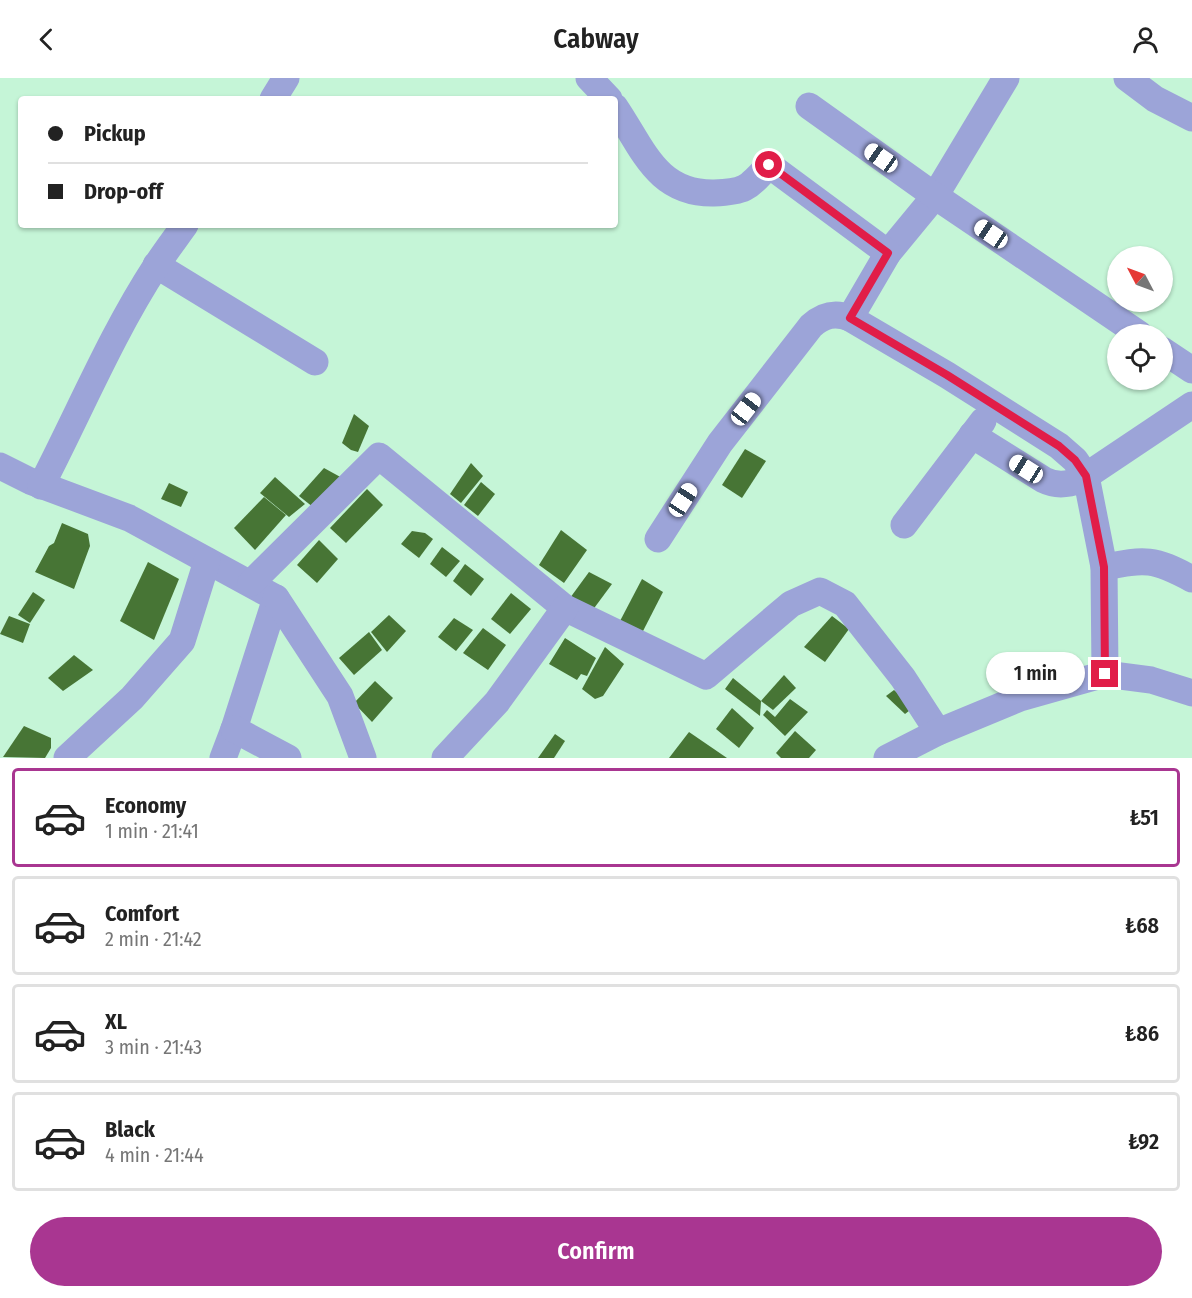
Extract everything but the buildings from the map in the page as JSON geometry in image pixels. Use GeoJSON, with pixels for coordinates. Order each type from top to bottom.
{"type":"FeatureCollection","features":[{"type":"Feature","properties":{"kind":"street"},"geometry":{"type":"LineString","coordinates":[[275,96],[286,78]]}},
{"type":"Feature","properties":{"kind":"street"},"geometry":{"type":"LineString","coordinates":[[589,78],[606,96]]}},
{"type":"Feature","properties":{"kind":"street"},"geometry":{"type":"LineString","coordinates":[[850,318],[888,253],[935,196],[1006,78]]}},
{"type":"Feature","properties":{"kind":"street"},"geometry":{"type":"LineString","coordinates":[[1127,78],[1172,109],[1192,118]]}},
{"type":"Feature","properties":{"kind":"street"},"geometry":{"type":"LineString","coordinates":[[809,106],[935,196],[1124,324]]}},
{"type":"Feature","properties":{"kind":"street"},"geometry":{"type":"LineString","coordinates":[[618,112],[651,165],[673,184],[692,192],[735,192],[752,184],[769,165],[888,253]]}},
{"type":"Feature","properties":{"kind":"street"},"geometry":{"type":"LineString","coordinates":[[41,486],[101,366],[156,265],[183,228]]}},
{"type":"Feature","properties":{"kind":"street"},"geometry":{"type":"LineString","coordinates":[[156,265],[315,362]]}},
{"type":"Feature","properties":{"kind":"street"},"geometry":{"type":"LineString","coordinates":[[658,539],[720,443],[811,326],[823,317],[844,316],[947,375],[1059,446],[1075,460],[1086,476],[1104,567],[1105,674]]}},
{"type":"Feature","properties":{"kind":"street"},"geometry":{"type":"LineString","coordinates":[[1173,357],[1192,370]]}},
{"type":"Feature","properties":{"kind":"street"},"geometry":{"type":"LineString","coordinates":[[904,525],[994,405]]}},
{"type":"Feature","properties":{"kind":"street"},"geometry":{"type":"LineString","coordinates":[[972,435],[1050,483],[1072,483],[1192,405]]}},
{"type":"Feature","properties":{"kind":"street"},"geometry":{"type":"LineString","coordinates":[[251,583],[379,456],[565,609],[706,676],[790,604],[820,591],[845,604],[903,678],[938,732]]}},
{"type":"Feature","properties":{"kind":"street"},"geometry":{"type":"LineString","coordinates":[[0,466],[41,486],[129,518],[276,598],[340,696],[363,758]]}},
{"type":"Feature","properties":{"kind":"street"},"geometry":{"type":"LineString","coordinates":[[1104,567],[1138,560],[1147,561],[1166,566],[1192,579]]}},
{"type":"Feature","properties":{"kind":"street"},"geometry":{"type":"LineString","coordinates":[[67,758],[132,698],[182,641],[207,561]]}},
{"type":"Feature","properties":{"kind":"street"},"geometry":{"type":"LineString","coordinates":[[223,758],[276,598]]}},
{"type":"Feature","properties":{"kind":"street"},"geometry":{"type":"LineString","coordinates":[[445,758],[497,702],[565,609]]}},
{"type":"Feature","properties":{"kind":"street"},"geometry":{"type":"LineString","coordinates":[[887,758],[938,732],[1020,698],[1105,674],[1151,680],[1192,693]]}},
{"type":"Feature","properties":{"kind":"street"},"geometry":{"type":"LineString","coordinates":[[234,729],[288,758]]}},
{"type":"Feature","properties":{"kind":"route"},"geometry":{"type":"LineString","coordinates":[[769,165],[888,253],[850,318],[947,375],[1059,446],[1075,460],[1086,476],[1104,567],[1105,674]]}}]}
